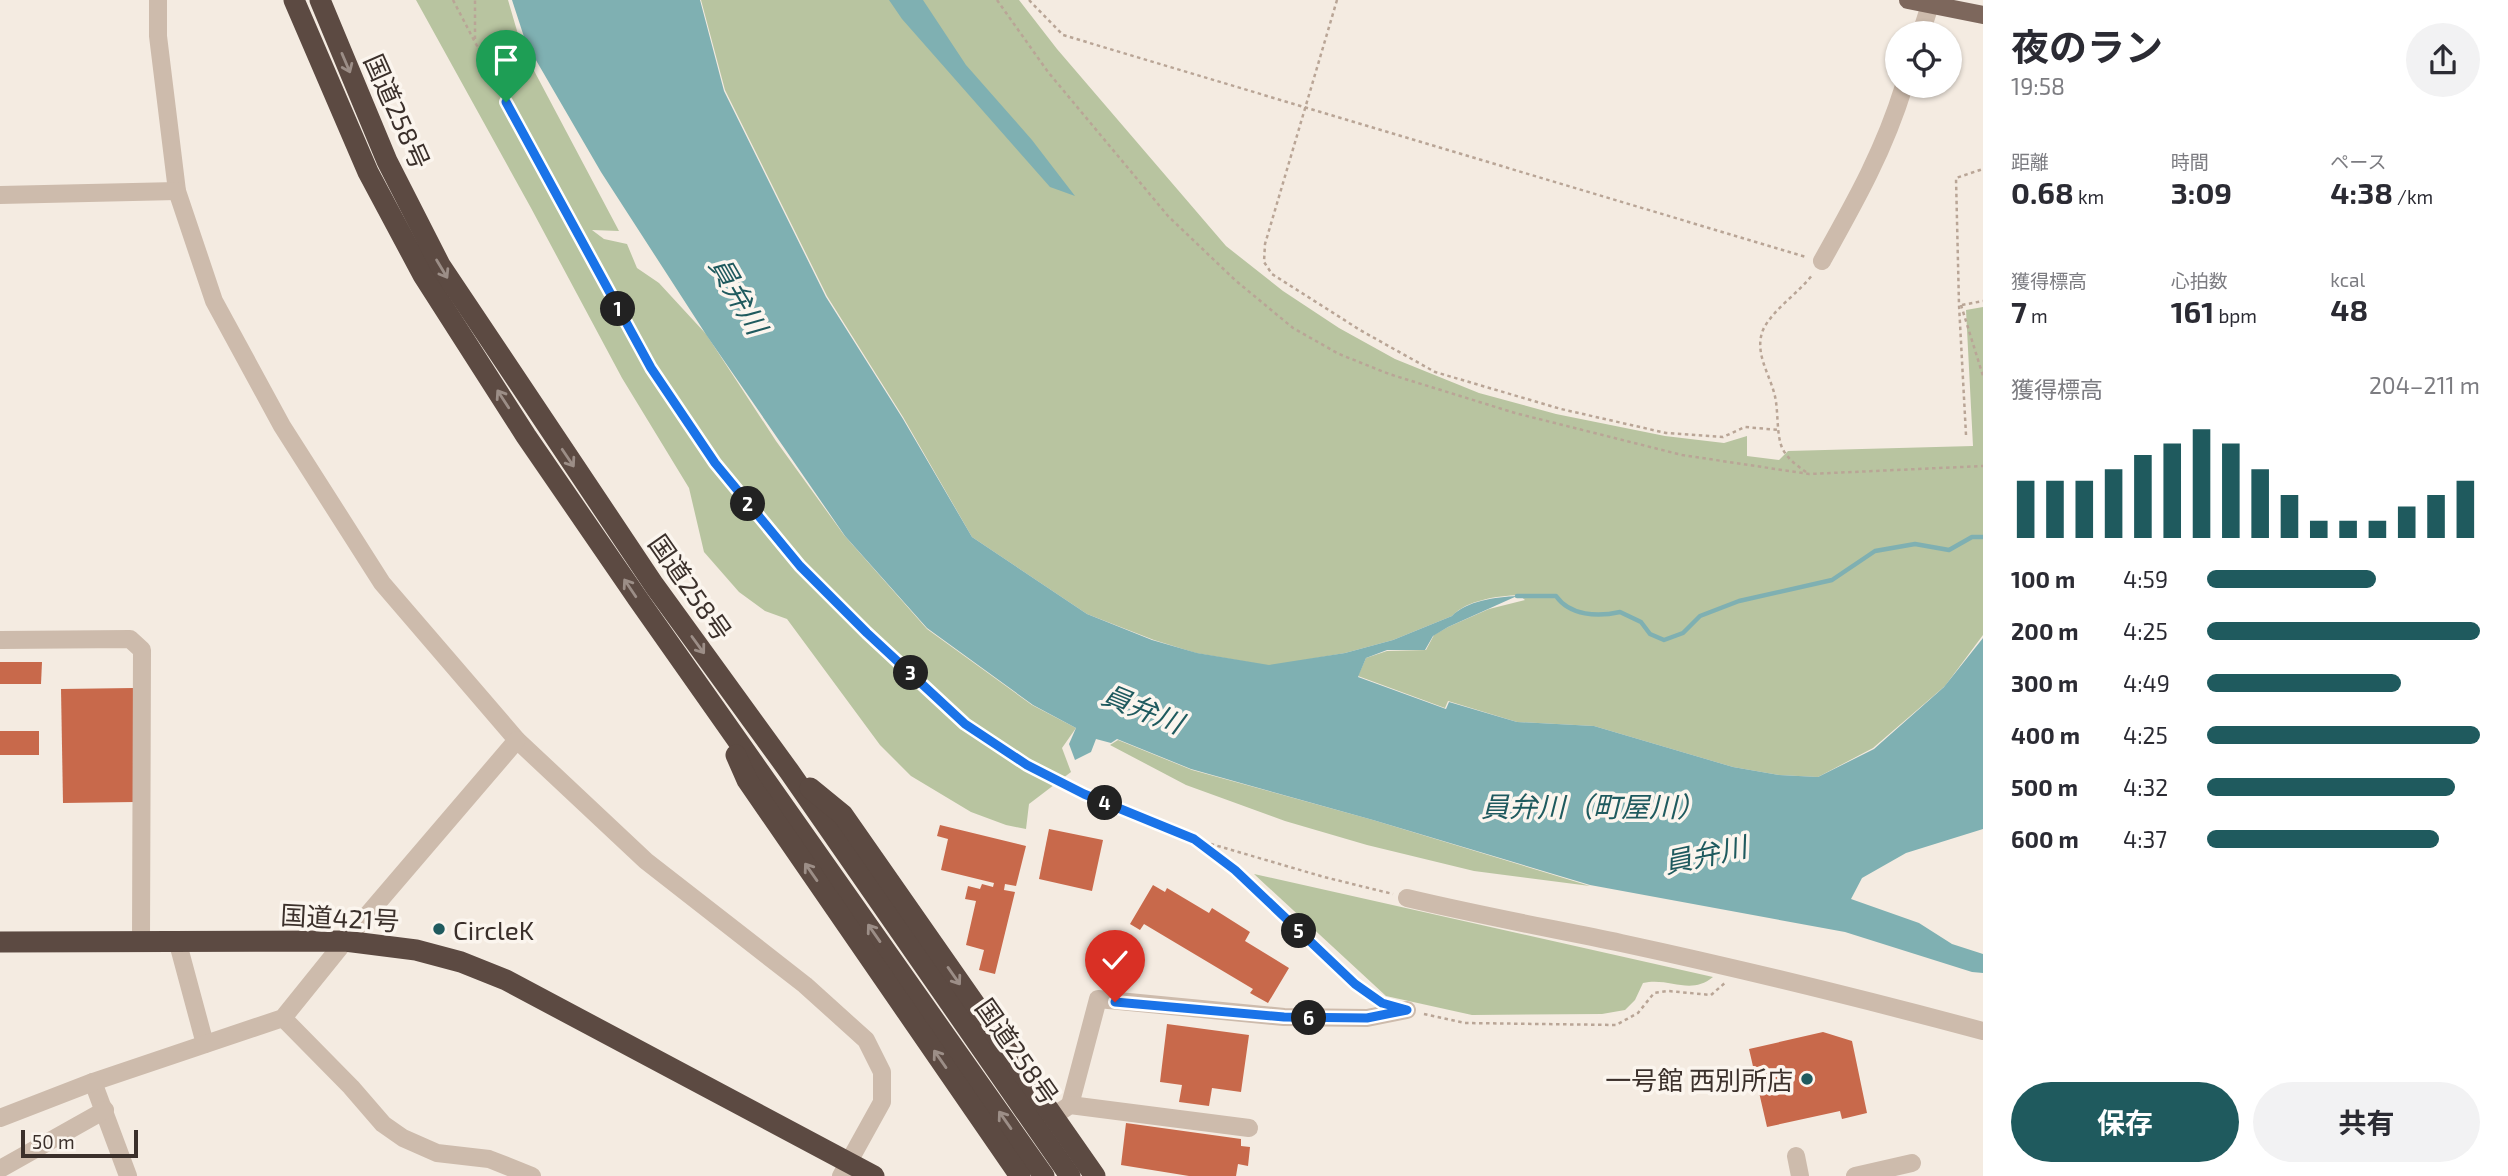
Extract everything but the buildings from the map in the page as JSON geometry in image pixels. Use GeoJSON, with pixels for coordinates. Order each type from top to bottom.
{"type":"FeatureCollection","features":[{"type":"Feature","properties":{"kind":"highway","name":"国道258号"},"geometry":{"type":"LineString","coordinates":[[293,0],[368,172],[423,275],[534,447],[1044,1176]]}},
{"type":"Feature","properties":{"kind":"highway","name":"国道258号"},"geometry":{"type":"LineString","coordinates":[[320,0],[387,161],[440,265],[654,585],[789,771],[1070,1176]]}},
{"type":"Feature","properties":{"kind":"highway"},"geometry":{"type":"LineString","coordinates":[[714,707],[747,780],[1020,1176]]}},
{"type":"Feature","properties":{"kind":"highway"},"geometry":{"type":"LineString","coordinates":[[789,771],[843,816],[1095,1176]]}},
{"type":"Feature","properties":{"kind":"highway","name":"国道421号"},"geometry":{"type":"LineString","coordinates":[[0,942],[345,941],[416,950],[461,962],[506,980],[844,1169],[874,1176]]}},
{"type":"Feature","properties":{"kind":"main road"},"geometry":{"type":"LineString","coordinates":[[1908,0],[1983,15]]}},
{"type":"Feature","properties":{"kind":"street"},"geometry":{"type":"LineString","coordinates":[[158,0],[159,36],[177,191],[214,301],[282,426],[382,583],[517,740],[646,861],[806,985],[866,1040],[882,1072],[882,1102],[844,1169]]}},
{"type":"Feature","properties":{"kind":"street"},"geometry":{"type":"LineString","coordinates":[[1925,21],[1930,5]]}},
{"type":"Feature","properties":{"kind":"street"},"geometry":{"type":"LineString","coordinates":[[1822,261],[1867,180],[1890,130],[1900,98]]}},
{"type":"Feature","properties":{"kind":"street"},"geometry":{"type":"LineString","coordinates":[[0,195],[177,191]]}},
{"type":"Feature","properties":{"kind":"street"},"geometry":{"type":"LineString","coordinates":[[0,640],[130,639],[142,650],[141,941]]}},
{"type":"Feature","properties":{"kind":"street"},"geometry":{"type":"LineString","coordinates":[[0,1118],[93,1082],[283,1018],[345,941],[517,740]]}},
{"type":"Feature","properties":{"kind":"street"},"geometry":{"type":"LineString","coordinates":[[1407,898],[1486,917],[1620,943],[1886,1005],[1983,1031]]}},
{"type":"Feature","properties":{"kind":"street"},"geometry":{"type":"LineString","coordinates":[[177,940],[205,1044]]}},
{"type":"Feature","properties":{"kind":"street"},"geometry":{"type":"LineString","coordinates":[[1070,1105],[1098,999],[1284,1017],[1367,1018],[1407,1010]]}},
{"type":"Feature","properties":{"kind":"street"},"geometry":{"type":"LineString","coordinates":[[283,1018],[351,1087],[383,1124],[403,1138],[437,1153],[489,1159],[532,1176]]}},
{"type":"Feature","properties":{"kind":"street"},"geometry":{"type":"LineString","coordinates":[[93,1082],[128,1176]]}},
{"type":"Feature","properties":{"kind":"street"},"geometry":{"type":"LineString","coordinates":[[1052,1117],[1070,1105],[1249,1128]]}},
{"type":"Feature","properties":{"kind":"street"},"geometry":{"type":"LineString","coordinates":[[0,1169],[104,1110]]}},
{"type":"Feature","properties":{"kind":"street"},"geometry":{"type":"LineString","coordinates":[[1796,1156],[1800,1176]]}},
{"type":"Feature","properties":{"kind":"street"},"geometry":{"type":"LineString","coordinates":[[1855,1176],[1912,1163]]}},
{"type":"Feature","properties":{"kind":"path"},"geometry":{"type":"LineString","coordinates":[[453,0],[543,173],[651,368],[715,463],[800,566],[867,633],[965,724],[1027,765],[1084,794],[1194,839],[1407,898]]}},
{"type":"Feature","properties":{"kind":"path"},"geometry":{"type":"LineString","coordinates":[[475,0],[475,43]]}},
{"type":"Feature","properties":{"kind":"path"},"geometry":{"type":"LineString","coordinates":[[997,0],[1048,72],[1168,216],[1235,280],[1293,327],[1339,354],[1388,374],[1515,413],[1682,455],[1809,474],[1983,466]]}},
{"type":"Feature","properties":{"kind":"path"},"geometry":{"type":"LineString","coordinates":[[1029,0],[1063,35],[1822,261],[1803,288],[1776,313],[1763,330],[1760,354],[1776,399],[1781,444],[1786,455],[1809,474]]}},
{"type":"Feature","properties":{"kind":"path"},"geometry":{"type":"LineString","coordinates":[[1337,0],[1265,244],[1264,262],[1272,274],[1360,330],[1435,372],[1561,409],[1666,433],[1723,437],[1745,427],[1779,430]]}},
{"type":"Feature","properties":{"kind":"path"},"geometry":{"type":"LineString","coordinates":[[1966,435],[1956,178],[1983,169]]}},
{"type":"Feature","properties":{"kind":"path"},"geometry":{"type":"LineString","coordinates":[[1960,305],[1983,301]]}},
{"type":"Feature","properties":{"kind":"path"},"geometry":{"type":"LineString","coordinates":[[1960,305],[1983,376]]}},
{"type":"Feature","properties":{"kind":"path"},"geometry":{"type":"LineString","coordinates":[[1194,839],[1235,870],[1355,984],[1382,1003],[1407,1010],[1465,1023],[1616,1025],[1638,1013],[1654,993],[1668,990],[1711,995],[1725,984],[1731,969]]}},
{"type":"Feature","properties":{"kind":"green space"},"geometry":{"type":"Polygon","coordinates":[[[416,0],[508,0],[522,48],[619,231],[592,230],[604,239],[627,244],[637,268],[659,283],[706,334],[776,441],[844,535],[927,629],[1032,705],[1076,728],[1062,748],[1071,772],[1029,804],[1026,829],[971,812],[911,776],[880,745],[787,619],[765,611],[739,592],[704,552],[689,488],[622,378],[416,0]]]}},
{"type":"Feature","properties":{"kind":"green space"},"geometry":{"type":"Polygon","coordinates":[[[701,0],[1019,0],[1057,49],[1226,246],[1283,291],[1339,328],[1395,359],[1479,393],[1556,414],[1665,436],[1724,443],[1747,436],[1747,456],[1779,460],[1788,451],[1973,446],[1966,310],[1983,307],[1983,635],[1945,686],[1873,748],[1818,777],[1779,775],[1733,767],[1594,726],[1517,722],[1448,701],[1445,708],[1358,676],[1366,658],[1387,651],[1426,650],[1434,635],[1489,609],[1525,600],[1519,595],[1474,603],[1452,616],[1393,640],[1345,653],[1270,666],[1196,653],[1087,614],[972,537],[903,417],[827,296],[725,90],[701,0]]]}},
{"type":"Feature","properties":{"kind":"green space"},"geometry":{"type":"Polygon","coordinates":[[[1118,740],[1192,770],[1373,820],[1590,886],[1474,871],[1367,845],[1285,821],[1186,785],[1110,745],[1118,740]]]}},
{"type":"Feature","properties":{"kind":"green space"},"geometry":{"type":"Polygon","coordinates":[[[1254,874],[1713,977],[1688,986],[1662,982],[1643,983],[1635,1000],[1625,1010],[1602,1014],[1472,1015],[1386,996],[1254,874]]]}},
{"type":"Feature","properties":{"kind":"water"},"geometry":{"type":"Polygon","coordinates":[[[512,0],[700,0],[724,91],[826,297],[903,419],[972,537],[1087,614],[1152,640],[1197,653],[1269,665],[1345,653],[1393,640],[1452,616],[1473,603],[1517,596],[1448,627],[1433,636],[1425,650],[1387,650],[1366,658],[1358,677],[1446,709],[1449,702],[1517,722],[1594,726],[1733,767],[1779,775],[1818,777],[1874,749],[1944,687],[1983,638],[1983,829],[1906,853],[1862,878],[1851,899],[1919,923],[1952,944],[1983,954],[1983,973],[1972,972],[1845,932],[1590,885],[1191,769],[1117,739],[1111,743],[1096,739],[1091,752],[1075,760],[1069,744],[1076,728],[1033,705],[927,628],[845,536],[707,336],[601,172],[526,43],[512,0]]]}},
{"type":"Feature","properties":{"kind":"water"},"geometry":{"type":"Polygon","coordinates":[[[889,0],[923,0],[966,65],[1032,140],[1075,196],[1050,187],[902,19],[889,0]]]}},
{"type":"Feature","properties":{"kind":"waterway"},"geometry":{"type":"LineString","coordinates":[[1517,596],[1556,596],[1569,608],[1585,613],[1620,612],[1641,622],[1650,634],[1664,640],[1683,633],[1700,616],[1739,601],[1832,580],[1875,551],[1915,544],[1949,550],[1972,537],[1983,537]]}},
{"type":"Feature","properties":{"kind":"place","name":"CircleK"},"geometry":{"type":"Point","coordinates":[439,929]}},
{"type":"Feature","properties":{"kind":"place","name":"一号館 西別所店"},"geometry":{"type":"Point","coordinates":[1807,1079]}},
{"type":"Feature","properties":{"kind":"route"},"geometry":{"type":"LineString","coordinates":[[506,102],[651,368],[715,463],[800,566],[965,724],[1027,765],[1084,794],[1194,839],[1235,870],[1355,984],[1382,1003],[1407,1010],[1367,1018],[1284,1017],[1115,1002]]}},
{"type":"Feature","properties":{"kind":"water label","name":"員弁川"},"geometry":{"type":"Point","coordinates":[739,295]}},
{"type":"Feature","properties":{"kind":"water label","name":"員弁川"},"geometry":{"type":"Point","coordinates":[1143,708]}},
{"type":"Feature","properties":{"kind":"water label","name":"員弁川（町屋川）"},"geometry":{"type":"Point","coordinates":[1593,806]}},
{"type":"Feature","properties":{"kind":"water label","name":"員弁川"},"geometry":{"type":"Point","coordinates":[1705,854]}}]}
